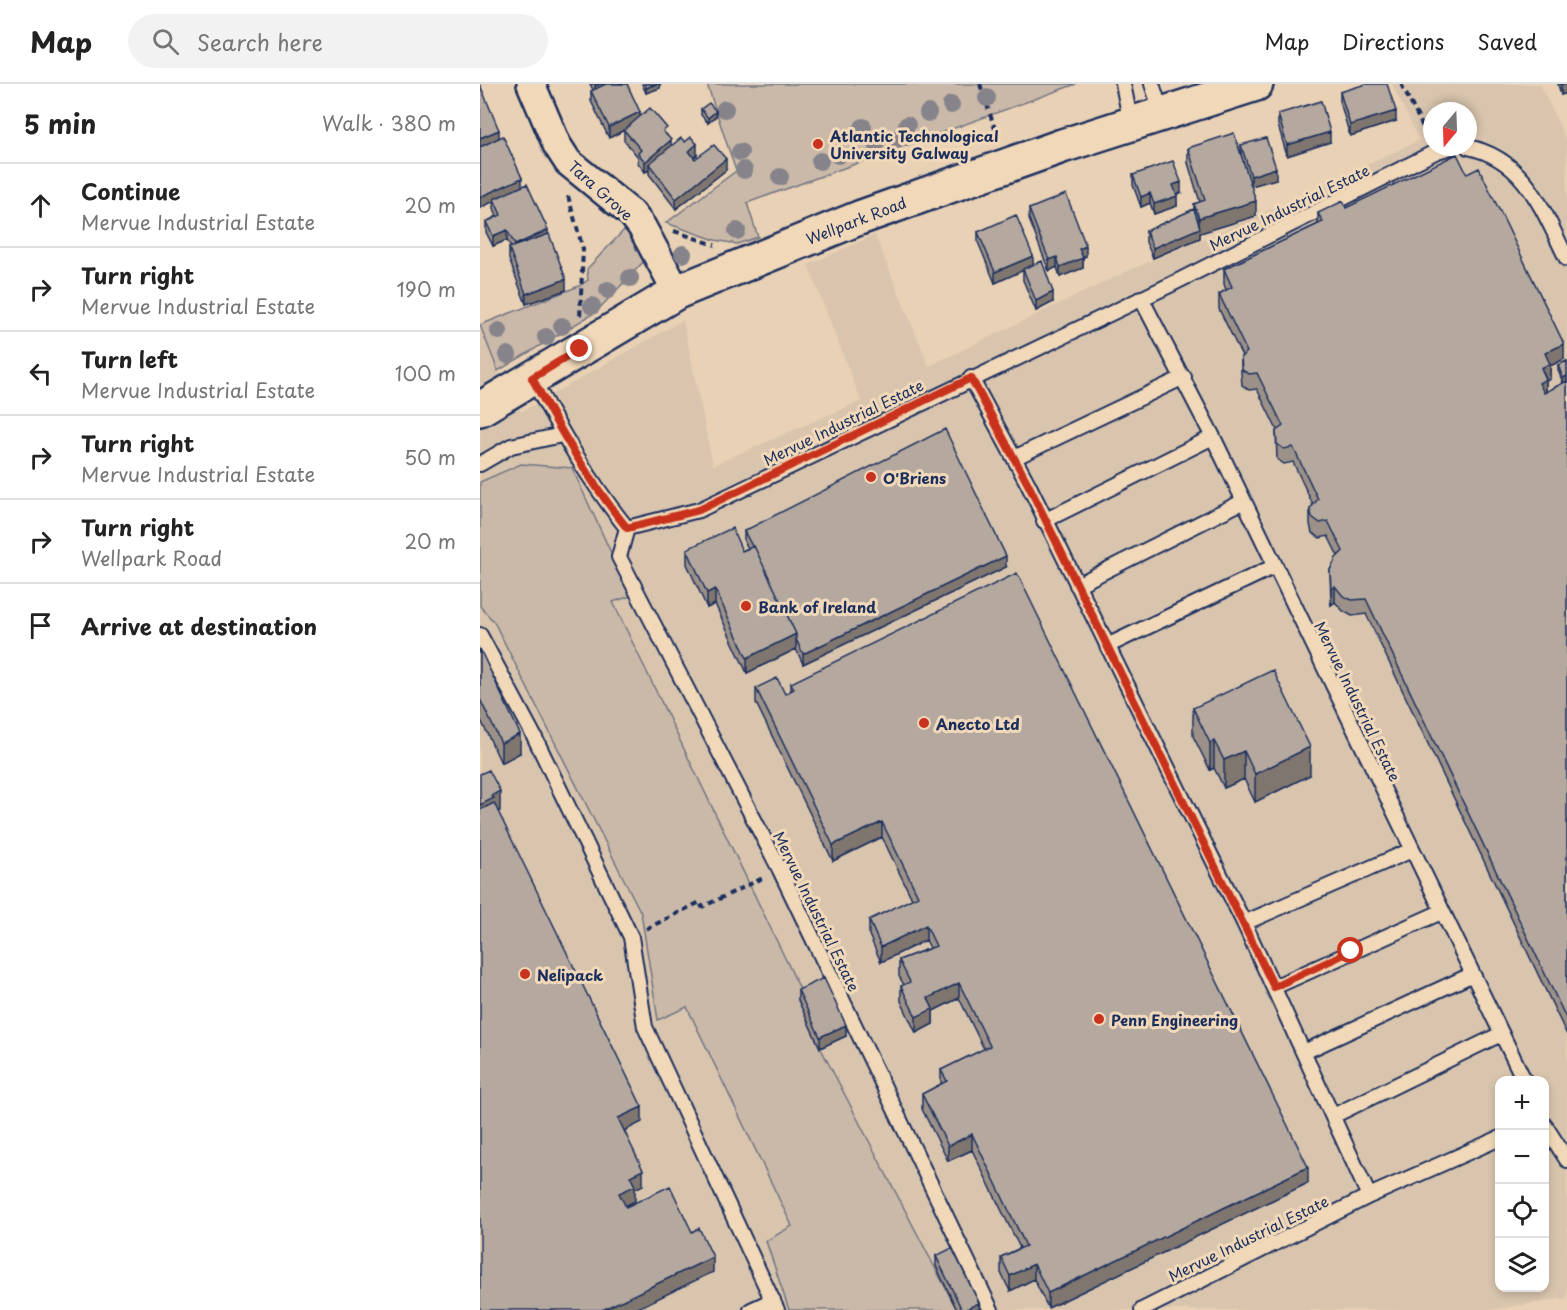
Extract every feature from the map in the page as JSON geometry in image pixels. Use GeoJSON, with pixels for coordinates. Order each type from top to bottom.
{"type":"FeatureCollection","features":[{"type":"Feature","properties":{"kind":"main road","name":"Wellpark Road"},"geometry":{"type":"LineString","coordinates":[[480,409],[677,292],[859,218],[1148,107],[1256,84]]}},
{"type":"Feature","properties":{"kind":"street","name":"Tara Grove"},"geometry":{"type":"LineString","coordinates":[[531,84],[557,145],[568,162],[642,227],[677,292]]}},
{"type":"Feature","properties":{"kind":"lane"},"geometry":{"type":"LineString","coordinates":[[1123,84],[1148,107]]}},
{"type":"Feature","properties":{"kind":"lane"},"geometry":{"type":"LineString","coordinates":[[1477,149],[1488,151],[1506,161],[1520,177],[1532,192],[1567,259]]}},
{"type":"Feature","properties":{"kind":"lane","name":"Mervue Industrial Estate"},"geometry":{"type":"LineString","coordinates":[[991,1310],[780,870],[619,557],[627,528],[699,510],[1141,298],[1427,156]]}},
{"type":"Feature","properties":{"kind":"lane","name":"Mervue Industrial Estate"},"geometry":{"type":"LineString","coordinates":[[1141,298],[1184,377],[1522,1076]]}},
{"type":"Feature","properties":{"kind":"lane"},"geometry":{"type":"LineString","coordinates":[[1014,458],[1184,377]]}},
{"type":"Feature","properties":{"kind":"lane"},"geometry":{"type":"LineString","coordinates":[[532,378],[562,435],[602,497],[627,528]]}},
{"type":"Feature","properties":{"kind":"lane"},"geometry":{"type":"LineString","coordinates":[[971,378],[1014,458],[1244,923],[1369,1196]]}},
{"type":"Feature","properties":{"kind":"lane"},"geometry":{"type":"LineString","coordinates":[[480,464],[511,446],[562,435]]}},
{"type":"Feature","properties":{"kind":"lane"},"geometry":{"type":"LineString","coordinates":[[1044,521],[1213,437]]}},
{"type":"Feature","properties":{"kind":"lane"},"geometry":{"type":"LineString","coordinates":[[1077,585],[1244,501]]}},
{"type":"Feature","properties":{"kind":"lane"},"geometry":{"type":"LineString","coordinates":[[1107,646],[1275,566]]}},
{"type":"Feature","properties":{"kind":"lane"},"geometry":{"type":"LineString","coordinates":[[480,635],[534,736],[631,937],[645,1027],[775,1305],[751,1310]]}},
{"type":"Feature","properties":{"kind":"lane"},"geometry":{"type":"LineString","coordinates":[[1244,923],[1412,850]]}},
{"type":"Feature","properties":{"kind":"lane"},"geometry":{"type":"LineString","coordinates":[[1274,987],[1441,912]]}},
{"type":"Feature","properties":{"kind":"lane"},"geometry":{"type":"LineString","coordinates":[[1304,1052],[1472,975]]}},
{"type":"Feature","properties":{"kind":"lane"},"geometry":{"type":"LineString","coordinates":[[1334,1116],[1501,1034]]}},
{"type":"Feature","properties":{"kind":"lane"},"geometry":{"type":"LineString","coordinates":[[1549,1130],[1567,1160]]}},
{"type":"Feature","properties":{"kind":"lane","name":"Mervue Industrial Estate"},"geometry":{"type":"LineString","coordinates":[[1142,1310],[1369,1196],[1495,1140]]}},
{"type":"Feature","properties":{"kind":"path"},"geometry":{"type":"LineString","coordinates":[[980,84],[995,129]]}},
{"type":"Feature","properties":{"kind":"path"},"geometry":{"type":"LineString","coordinates":[[1401,84],[1423,130]]}},
{"type":"Feature","properties":{"kind":"path"},"geometry":{"type":"LineString","coordinates":[[566,192],[583,249],[580,349]]}},
{"type":"Feature","properties":{"kind":"path"},"geometry":{"type":"LineString","coordinates":[[633,217],[717,246]]}},
{"type":"Feature","properties":{"kind":"path"},"geometry":{"type":"LineString","coordinates":[[631,937],[700,902],[702,907],[780,870]]}},
{"type":"Feature","properties":{"kind":"shaded area","name":"Atlantic Technological University Galway"},"geometry":{"type":"Polygon","coordinates":[[[707,84],[1076,84],[747,203],[758,237],[737,244],[715,240],[666,223],[736,171],[707,84]]]}},
{"type":"Feature","properties":{"kind":"shaded area"},"geometry":{"type":"Polygon","coordinates":[[[1392,84],[1540,84],[1567,138],[1567,1298],[1490,1310],[480,1310],[480,326],[498,371],[521,412],[683,320],[713,465],[861,401],[808,265],[875,235],[929,366],[1132,269],[1292,201],[1419,140],[1392,84]]]}},
{"type":"Feature","properties":{"kind":"shaded area"},"geometry":{"type":"Polygon","coordinates":[[[627,227],[644,261],[596,312],[498,371],[480,325],[579,286],[588,280],[587,269],[627,227]]]}},
{"type":"Feature","properties":{"kind":"shaded area"},"geometry":{"type":"Polygon","coordinates":[[[521,464],[572,468],[631,596],[613,602],[800,989],[798,1000],[820,1047],[957,1310],[789,1310],[766,1241],[792,1226],[687,1007],[658,1020],[641,913],[494,622],[480,606],[480,482],[521,464]]]}},
{"type":"Feature","properties":{"kind":"building"},"geometry":{"type":"Polygon","coordinates":[[[606,84],[627,84],[640,112],[609,127],[591,91],[606,84]]]}},
{"type":"Feature","properties":{"kind":"building"},"geometry":{"type":"Polygon","coordinates":[[[1366,84],[1387,84],[1396,111],[1350,125],[1340,92],[1366,84]]]}},
{"type":"Feature","properties":{"kind":"building"},"geometry":{"type":"Polygon","coordinates":[[[480,85],[499,130],[480,138],[480,85]]]}},
{"type":"Feature","properties":{"kind":"building"},"geometry":{"type":"Polygon","coordinates":[[[1321,101],[1330,132],[1287,145],[1278,114],[1321,101]]]}},
{"type":"Feature","properties":{"kind":"building"},"geometry":{"type":"Polygon","coordinates":[[[709,103],[716,111],[708,118],[701,109],[709,103]]]}},
{"type":"Feature","properties":{"kind":"building"},"geometry":{"type":"Polygon","coordinates":[[[650,108],[667,128],[663,131],[671,140],[645,162],[638,153],[641,150],[624,130],[650,108]]]}},
{"type":"Feature","properties":{"kind":"building"},"geometry":{"type":"Polygon","coordinates":[[[1234,133],[1256,201],[1199,218],[1194,204],[1205,200],[1188,148],[1234,133]]]}},
{"type":"Feature","properties":{"kind":"building"},"geometry":{"type":"Polygon","coordinates":[[[503,136],[522,178],[480,197],[480,147],[503,136]]]}},
{"type":"Feature","properties":{"kind":"building"},"geometry":{"type":"Polygon","coordinates":[[[691,137],[697,144],[689,151],[695,159],[714,145],[726,159],[676,199],[649,164],[681,138],[685,142],[691,137]]]}},
{"type":"Feature","properties":{"kind":"building"},"geometry":{"type":"Polygon","coordinates":[[[1266,138],[1276,168],[1251,176],[1241,145],[1266,138]]]}},
{"type":"Feature","properties":{"kind":"building"},"geometry":{"type":"Polygon","coordinates":[[[1453,156],[1458,156],[1467,174],[1479,168],[1564,344],[1545,353],[1550,364],[1541,368],[1546,379],[1539,383],[1544,393],[1567,381],[1567,1020],[1366,599],[1352,600],[1343,596],[1335,586],[1331,589],[1330,570],[1336,558],[1343,551],[1328,521],[1320,523],[1312,517],[1310,509],[1318,499],[1293,447],[1284,449],[1277,444],[1276,431],[1283,426],[1257,373],[1249,374],[1242,370],[1241,357],[1247,352],[1219,294],[1232,287],[1224,269],[1323,222],[1318,213],[1343,201],[1346,208],[1453,156]]]}},
{"type":"Feature","properties":{"kind":"building"},"geometry":{"type":"Polygon","coordinates":[[[1173,161],[1181,182],[1173,185],[1177,196],[1154,204],[1150,193],[1141,197],[1133,175],[1173,161]]]}},
{"type":"Feature","properties":{"kind":"building"},"geometry":{"type":"Polygon","coordinates":[[[527,184],[548,230],[515,245],[507,230],[493,236],[486,222],[501,215],[494,199],[527,184]]]}},
{"type":"Feature","properties":{"kind":"building"},"geometry":{"type":"Polygon","coordinates":[[[1066,194],[1086,246],[1079,249],[1083,258],[1060,267],[1057,257],[1049,260],[1029,209],[1066,194]]]}},
{"type":"Feature","properties":{"kind":"building"},"geometry":{"type":"Polygon","coordinates":[[[1194,209],[1200,228],[1153,248],[1146,231],[1194,209]]]}},
{"type":"Feature","properties":{"kind":"building"},"geometry":{"type":"Polygon","coordinates":[[[1016,215],[1033,256],[995,272],[978,232],[1016,215]]]}},
{"type":"Feature","properties":{"kind":"building"},"geometry":{"type":"Polygon","coordinates":[[[549,234],[566,279],[526,294],[509,248],[549,234]]]}},
{"type":"Feature","properties":{"kind":"building"},"geometry":{"type":"Polygon","coordinates":[[[1042,261],[1053,292],[1036,301],[1023,269],[1042,261]]]}},
{"type":"Feature","properties":{"kind":"building"},"geometry":{"type":"Polygon","coordinates":[[[1567,361],[1567,376],[1563,378],[1558,365],[1567,361]]]}},
{"type":"Feature","properties":{"kind":"building"},"geometry":{"type":"Polygon","coordinates":[[[945,429],[1006,556],[803,654],[796,634],[754,546],[744,531],[945,429]]]}},
{"type":"Feature","properties":{"kind":"building","name":"Bank of Ireland"},"geometry":{"type":"Polygon","coordinates":[[[732,528],[742,551],[754,546],[796,634],[747,658],[715,589],[707,593],[687,549],[732,528]]]}},
{"type":"Feature","properties":{"kind":"building","name":"Penn Engineering"},"geometry":{"type":"Polygon","coordinates":[[[1017,573],[1308,1167],[1048,1293],[1034,1264],[1010,1276],[1001,1257],[1026,1246],[972,1134],[948,1146],[922,1094],[947,1081],[941,1070],[990,1046],[959,983],[928,998],[933,1009],[916,1017],[901,986],[910,982],[899,960],[936,946],[926,925],[881,947],[869,920],[918,896],[882,822],[833,845],[756,688],[777,678],[785,694],[794,689],[791,683],[1017,573]]]}},
{"type":"Feature","properties":{"kind":"building"},"geometry":{"type":"Polygon","coordinates":[[[480,649],[520,734],[501,743],[480,699],[480,649]]]}},
{"type":"Feature","properties":{"kind":"building"},"geometry":{"type":"Polygon","coordinates":[[[1273,670],[1310,747],[1255,774],[1244,751],[1224,760],[1214,741],[1210,743],[1193,708],[1273,670]]]}},
{"type":"Feature","properties":{"kind":"building"},"geometry":{"type":"Polygon","coordinates":[[[489,770],[500,791],[491,796],[494,798],[480,805],[480,774],[489,770]]]}},
{"type":"Feature","properties":{"kind":"building","name":"Nelipack"},"geometry":{"type":"Polygon","coordinates":[[[494,803],[642,1107],[618,1118],[643,1170],[630,1176],[635,1186],[619,1193],[626,1207],[670,1186],[692,1232],[699,1228],[713,1257],[602,1310],[480,1310],[480,810],[494,803]]]}},
{"type":"Feature","properties":{"kind":"building"},"geometry":{"type":"Polygon","coordinates":[[[824,978],[846,1025],[820,1037],[798,990],[824,978]]]}},
{"type":"Feature","properties":{"kind":"building"},"geometry":{"type":"Polygon","coordinates":[[[952,1248],[979,1303],[964,1310],[936,1256],[952,1248]]]}},
{"type":"Feature","properties":{"kind":"place","name":"Atlantic Technological University Galway"},"geometry":{"type":"Point","coordinates":[818,144]}},
{"type":"Feature","properties":{"kind":"place","name":"O'Briens"},"geometry":{"type":"Point","coordinates":[871,477]}},
{"type":"Feature","properties":{"kind":"place","name":"Bank of Ireland"},"geometry":{"type":"Point","coordinates":[746,606]}},
{"type":"Feature","properties":{"kind":"place","name":"Anecto Ltd"},"geometry":{"type":"Point","coordinates":[924,723]}},
{"type":"Feature","properties":{"kind":"place","name":"Nelipack"},"geometry":{"type":"Point","coordinates":[525,974]}},
{"type":"Feature","properties":{"kind":"place","name":"Penn Engineering"},"geometry":{"type":"Point","coordinates":[1099,1019]}},
{"type":"Feature","properties":{"kind":"route"},"geometry":{"type":"LineString","coordinates":[[580,349],[532,378],[562,435],[602,497],[627,528],[699,510],[971,378],[1028,484],[1044,521],[1274,987],[1351,951]]}}]}
